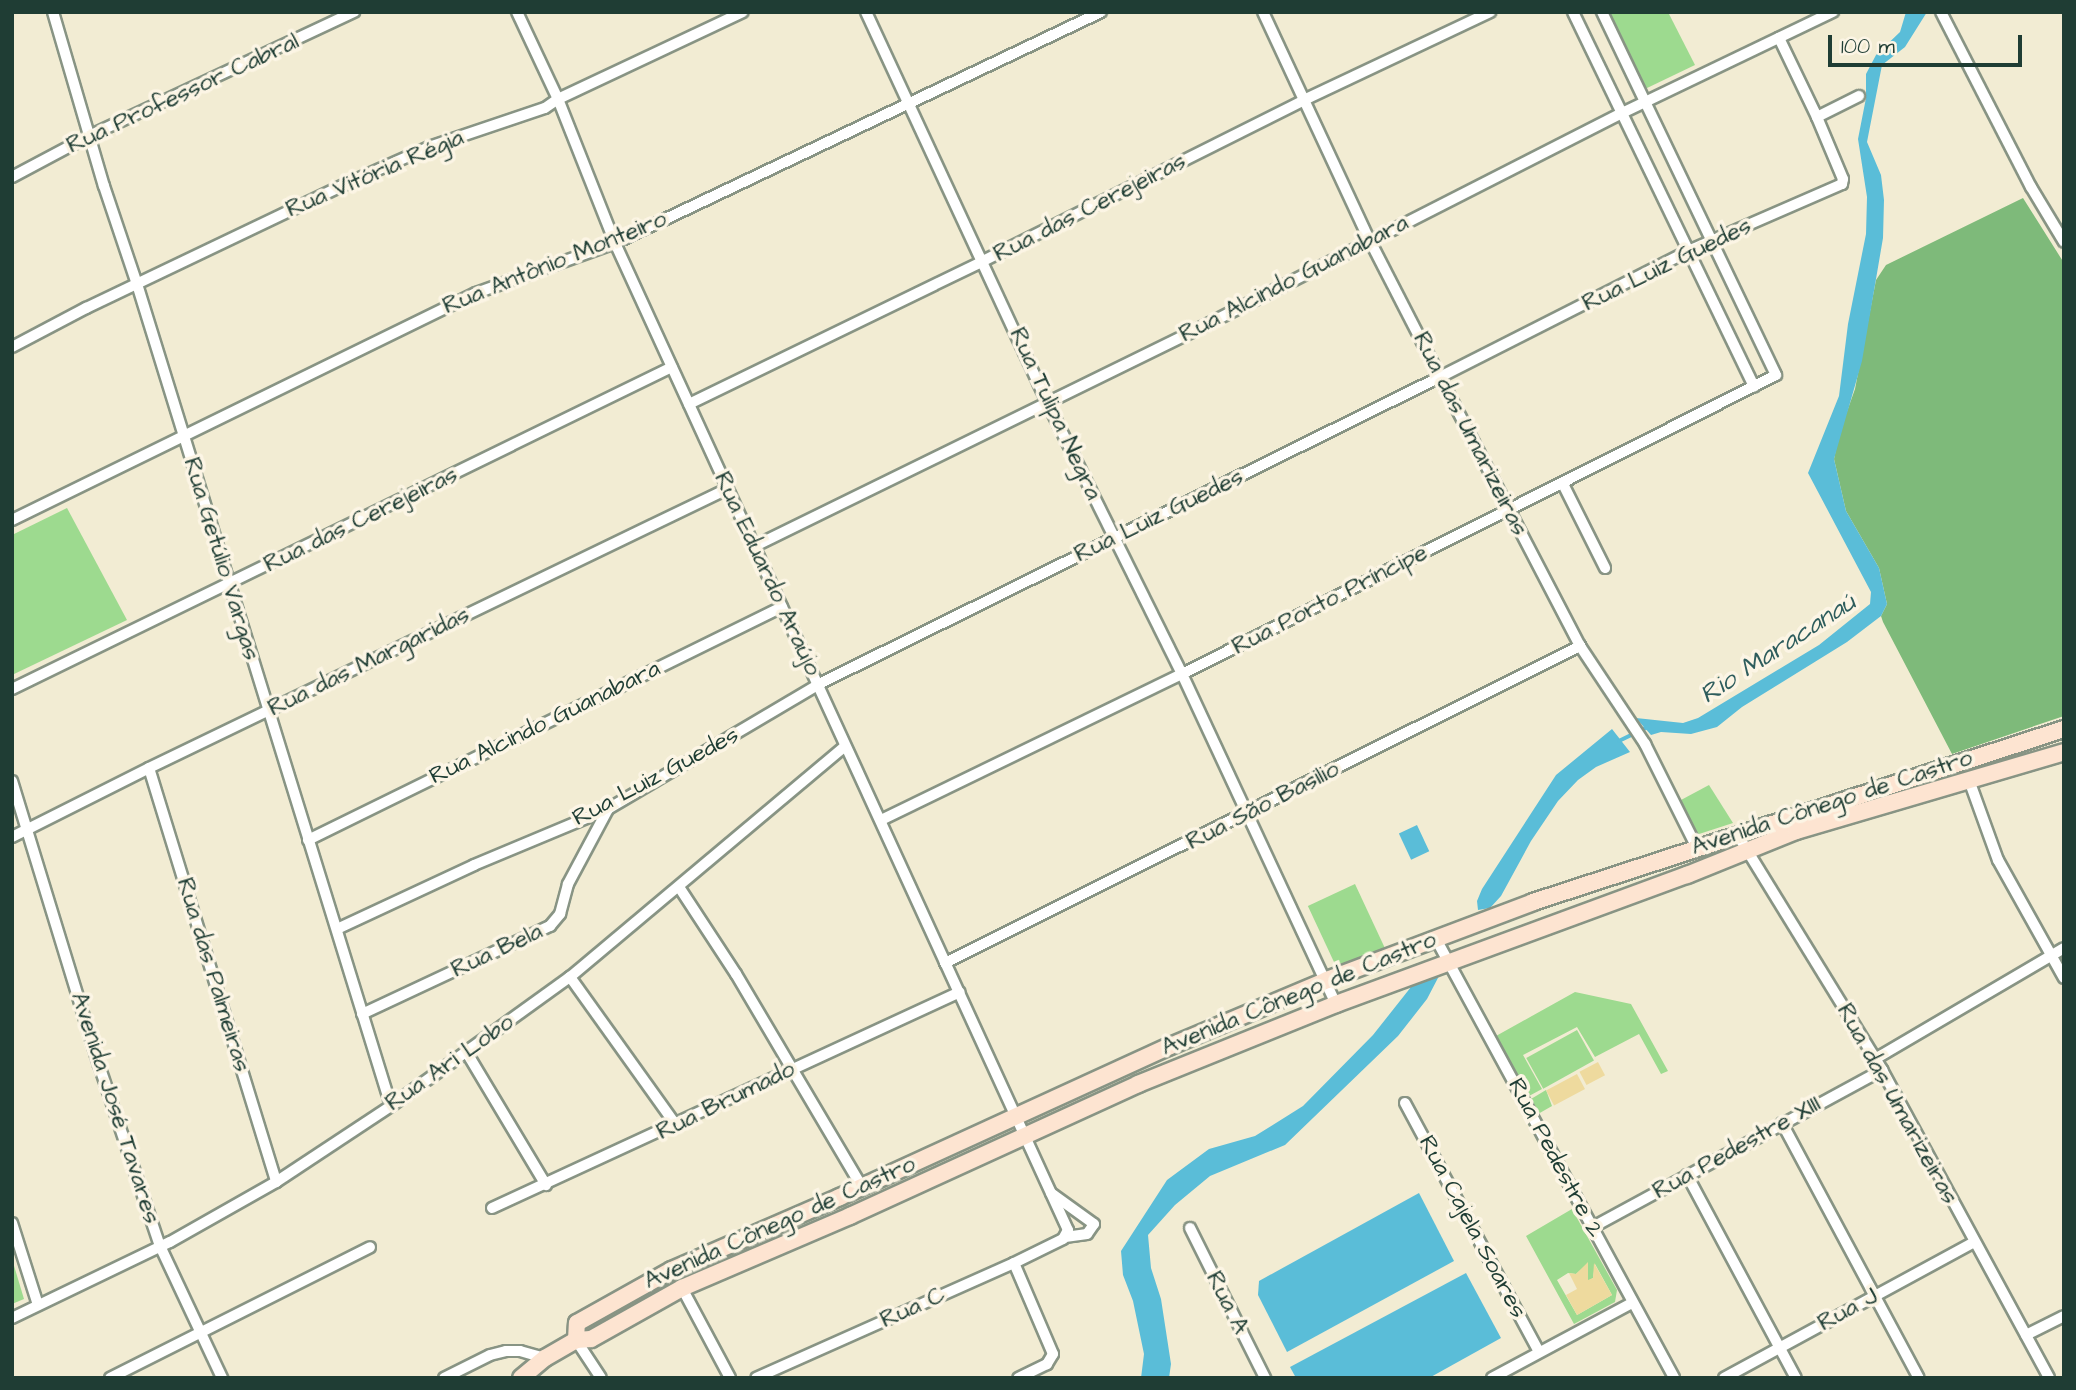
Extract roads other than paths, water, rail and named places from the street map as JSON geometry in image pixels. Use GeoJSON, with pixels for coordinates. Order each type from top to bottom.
{"type":"FeatureCollection","features":[{"type":"Feature","properties":{"kind":"main road","name":"Avenida Cônego de Castro"},"geometry":{"type":"LineString","coordinates":[[576,1340],[577,1323],[671,1270],[840,1197],[1168,1047],[1327,980],[1696,846],[2064,729]]}},
{"type":"Feature","properties":{"kind":"main road","name":"Avenida Cônego de Castro"},"geometry":{"type":"LineString","coordinates":[[521,1378],[545,1358],[576,1340],[591,1339],[682,1288],[850,1216],[1023,1134],[1336,1004],[1796,831],[2064,752]]}},
{"type":"Feature","properties":{"kind":"main road"},"geometry":{"type":"LineString","coordinates":[[840,1197],[850,1216]]}},
{"type":"Feature","properties":{"kind":"main road"},"geometry":{"type":"LineString","coordinates":[[671,1270],[682,1288]]}},
{"type":"Feature","properties":{"kind":"street","name":"Rua Getúlio Vargas"},"geometry":{"type":"LineString","coordinates":[[53,12],[89,136],[231,585],[391,1106]]}},
{"type":"Feature","properties":{"kind":"street","name":"Rua Professor Cabral"},"geometry":{"type":"LineString","coordinates":[[12,177],[89,136],[354,12]]}},
{"type":"Feature","properties":{"kind":"street","name":"Rua Eduardo Araújo"},"geometry":{"type":"LineString","coordinates":[[517,12],[558,99],[615,243],[1017,1117],[1051,1193],[1066,1236]]}},
{"type":"Feature","properties":{"kind":"street","name":"Rua Vitória Régia"},"geometry":{"type":"LineString","coordinates":[[12,347],[137,284],[429,147],[545,108],[558,99],[743,12]]}},
{"type":"Feature","properties":{"kind":"street","name":"Rua Tulipa Negra"},"geometry":{"type":"LineString","coordinates":[[866,12],[984,261],[1047,402],[1182,674],[1336,1004]]}},
{"type":"Feature","properties":{"kind":"street","name":"Rua Antônio Monteiro"},"geometry":{"type":"LineString","coordinates":[[12,520],[476,293],[615,243],[1101,12]]}},
{"type":"Feature","properties":{"kind":"street","name":"Rua das Umarizeiras"},"geometry":{"type":"LineString","coordinates":[[1263,12],[1306,99],[1369,239],[1440,377],[1580,646],[1645,744],[1696,846]]}},
{"type":"Feature","properties":{"kind":"street","name":"Rua das Cerejeiras"},"geometry":{"type":"LineString","coordinates":[[689,404],[984,261],[1306,99],[1490,12]]}},
{"type":"Feature","properties":{"kind":"street"},"geometry":{"type":"LineString","coordinates":[[1573,12],[1624,112],[1754,387]]}},
{"type":"Feature","properties":{"kind":"street"},"geometry":{"type":"LineString","coordinates":[[1602,12],[1714,241]]}},
{"type":"Feature","properties":{"kind":"street","name":"Rua Alcindo Guanabara"},"geometry":{"type":"LineString","coordinates":[[755,545],[1202,327],[1369,239],[1624,112],[1833,12]]}},
{"type":"Feature","properties":{"kind":"street"},"geometry":{"type":"LineString","coordinates":[[1941,12],[2064,242]]}},
{"type":"Feature","properties":{"kind":"street","name":"Rua Luiz Guedes"},"geometry":{"type":"LineString","coordinates":[[337,929],[474,865],[608,808],[819,684],[1440,377],[1688,251],[1842,184],[1843,179],[1817,117],[1779,38]]}},
{"type":"Feature","properties":{"kind":"street"},"geometry":{"type":"LineString","coordinates":[[1817,117],[1859,96]]}},
{"type":"Feature","properties":{"kind":"street"},"geometry":{"type":"LineString","coordinates":[[2053,225],[2064,218]]}},
{"type":"Feature","properties":{"kind":"street","name":"Rua Porto Príncipe"},"geometry":{"type":"LineString","coordinates":[[881,820],[1182,674],[1776,375],[1714,241]]}},
{"type":"Feature","properties":{"kind":"street","name":"Rua das Cerejeiras"},"geometry":{"type":"LineString","coordinates":[[12,689],[231,585],[672,367]]}},
{"type":"Feature","properties":{"kind":"street"},"geometry":{"type":"LineString","coordinates":[[1563,484],[1605,568]]}},
{"type":"Feature","properties":{"kind":"street","name":"Rua das Margaridas"},"geometry":{"type":"LineString","coordinates":[[12,837],[727,489]]}},
{"type":"Feature","properties":{"kind":"street","name":"Rua Alcindo Guanabara"},"geometry":{"type":"LineString","coordinates":[[308,839],[782,607]]}},
{"type":"Feature","properties":{"kind":"street","name":"Rua São Basilio"},"geometry":{"type":"LineString","coordinates":[[945,963],[1249,814],[1580,646]]}},
{"type":"Feature","properties":{"kind":"street","name":"Rua Ari Lobo"},"geometry":{"type":"LineString","coordinates":[[12,1318],[160,1246],[276,1182],[391,1106],[570,977],[845,746]]}},
{"type":"Feature","properties":{"kind":"street","name":"Rua das Palmeiras"},"geometry":{"type":"LineString","coordinates":[[149,768],[276,1182]]}},
{"type":"Feature","properties":{"kind":"street"},"geometry":{"type":"LineString","coordinates":[[1969,780],[1998,860],[2064,978]]}},
{"type":"Feature","properties":{"kind":"street","name":"Avenida José Tavares"},"geometry":{"type":"LineString","coordinates":[[12,781],[99,1065],[160,1246],[222,1378]]}},
{"type":"Feature","properties":{"kind":"street","name":"Rua Bela"},"geometry":{"type":"LineString","coordinates":[[362,1014],[550,926],[560,914],[568,884],[608,808]]}},
{"type":"Feature","properties":{"kind":"street","name":"Rua das Umarizeiras"},"geometry":{"type":"LineString","coordinates":[[1737,834],[1882,1070],[1973,1243],[2049,1378]]}},
{"type":"Feature","properties":{"kind":"street"},"geometry":{"type":"LineString","coordinates":[[679,887],[736,974],[862,1187]]}},
{"type":"Feature","properties":{"kind":"street","name":"Rua Pedestre 2"},"geometry":{"type":"LineString","coordinates":[[1436,939],[1674,1378]]}},
{"type":"Feature","properties":{"kind":"street"},"geometry":{"type":"LineString","coordinates":[[1875,1059],[2064,948]]}},
{"type":"Feature","properties":{"kind":"street"},"geometry":{"type":"LineString","coordinates":[[570,977],[676,1125]]}},
{"type":"Feature","properties":{"kind":"street","name":"Rua Brumado"},"geometry":{"type":"LineString","coordinates":[[492,1208],[960,992]]}},
{"type":"Feature","properties":{"kind":"street"},"geometry":{"type":"LineString","coordinates":[[467,1053],[546,1185]]}},
{"type":"Feature","properties":{"kind":"street","name":"Rua Pedestre XIII"},"geometry":{"type":"LineString","coordinates":[[1593,1227],[1882,1070]]}},
{"type":"Feature","properties":{"kind":"street","name":"Rua Cajela Soares"},"geometry":{"type":"LineString","coordinates":[[1405,1103],[1539,1352]]}},
{"type":"Feature","properties":{"kind":"street"},"geometry":{"type":"LineString","coordinates":[[1782,1122],[1919,1378]]}},
{"type":"Feature","properties":{"kind":"street"},"geometry":{"type":"LineString","coordinates":[[1687,1175],[1796,1378]]}},
{"type":"Feature","properties":{"kind":"street","name":"Rua C"},"geometry":{"type":"LineString","coordinates":[[756,1378],[1014,1263],[1066,1236],[1087,1234],[1094,1224],[1051,1193]]}},
{"type":"Feature","properties":{"kind":"street"},"geometry":{"type":"LineString","coordinates":[[12,1223],[38,1305]]}},
{"type":"Feature","properties":{"kind":"street","name":"Rua A"},"geometry":{"type":"LineString","coordinates":[[1190,1228],[1265,1378]]}},
{"type":"Feature","properties":{"kind":"street","name":"Rua J"},"geometry":{"type":"LineString","coordinates":[[1724,1378],[1973,1243]]}},
{"type":"Feature","properties":{"kind":"street"},"geometry":{"type":"LineString","coordinates":[[110,1378],[370,1247]]}},
{"type":"Feature","properties":{"kind":"street"},"geometry":{"type":"LineString","coordinates":[[1014,1263],[1052,1349],[1051,1359],[1044,1367],[1018,1378]]}},
{"type":"Feature","properties":{"kind":"street"},"geometry":{"type":"LineString","coordinates":[[682,1288],[730,1378]]}},
{"type":"Feature","properties":{"kind":"street"},"geometry":{"type":"LineString","coordinates":[[1492,1378],[1632,1303]]}},
{"type":"Feature","properties":{"kind":"street"},"geometry":{"type":"LineString","coordinates":[[2026,1335],[2064,1316]]}},
{"type":"Feature","properties":{"kind":"street"},"geometry":{"type":"LineString","coordinates":[[576,1340],[601,1378]]}},
{"type":"Feature","properties":{"kind":"street"},"geometry":{"type":"LineString","coordinates":[[444,1378],[490,1355],[506,1351],[520,1351],[545,1358]]}},
{"type":"Feature","properties":{"kind":"water"},"geometry":{"type":"Polygon","coordinates":[[[1906,12],[1927,12],[1905,47],[1882,65],[1867,142],[1881,175],[1884,200],[1883,238],[1862,361],[1834,459],[1846,511],[1879,568],[1887,604],[1881,616],[1847,642],[1742,707],[1717,727],[1691,734],[1661,732],[1651,735],[1636,718],[1683,723],[1698,718],[1819,645],[1870,604],[1871,592],[1808,473],[1839,396],[1848,324],[1866,234],[1867,197],[1858,139],[1866,98],[1866,74],[1876,55],[1900,32],[1906,12]]]}},
{"type":"Feature","properties":{"kind":"water"},"geometry":{"type":"Polygon","coordinates":[[[1612,729],[1630,752],[1596,767],[1578,780],[1558,801],[1531,841],[1501,896],[1490,908],[1478,910],[1477,901],[1482,889],[1556,775],[1612,729]]]}},
{"type":"Feature","properties":{"kind":"water"},"geometry":{"type":"Polygon","coordinates":[[[1417,825],[1429,851],[1411,860],[1399,833],[1417,825]]]}},
{"type":"Feature","properties":{"kind":"water"},"geometry":{"type":"Polygon","coordinates":[[[1439,976],[1427,999],[1398,1036],[1285,1145],[1210,1176],[1175,1205],[1148,1235],[1151,1268],[1161,1299],[1171,1364],[1169,1378],[1141,1378],[1144,1354],[1133,1301],[1123,1275],[1121,1251],[1167,1180],[1209,1149],[1255,1136],[1303,1106],[1373,1035],[1411,987],[1439,976]]]}},
{"type":"Feature","properties":{"kind":"water"},"geometry":{"type":"Polygon","coordinates":[[[1419,1193],[1454,1261],[1287,1352],[1258,1295],[1259,1281],[1419,1193]]]}},
{"type":"Feature","properties":{"kind":"water"},"geometry":{"type":"Polygon","coordinates":[[[1466,1273],[1501,1338],[1429,1378],[1296,1378],[1290,1367],[1466,1273]]]}},
{"type":"Feature","properties":{"kind":"waterway","name":"Rio Maracanaú"},"geometry":{"type":"LineString","coordinates":[[1619,741],[1650,726]]}}]}
